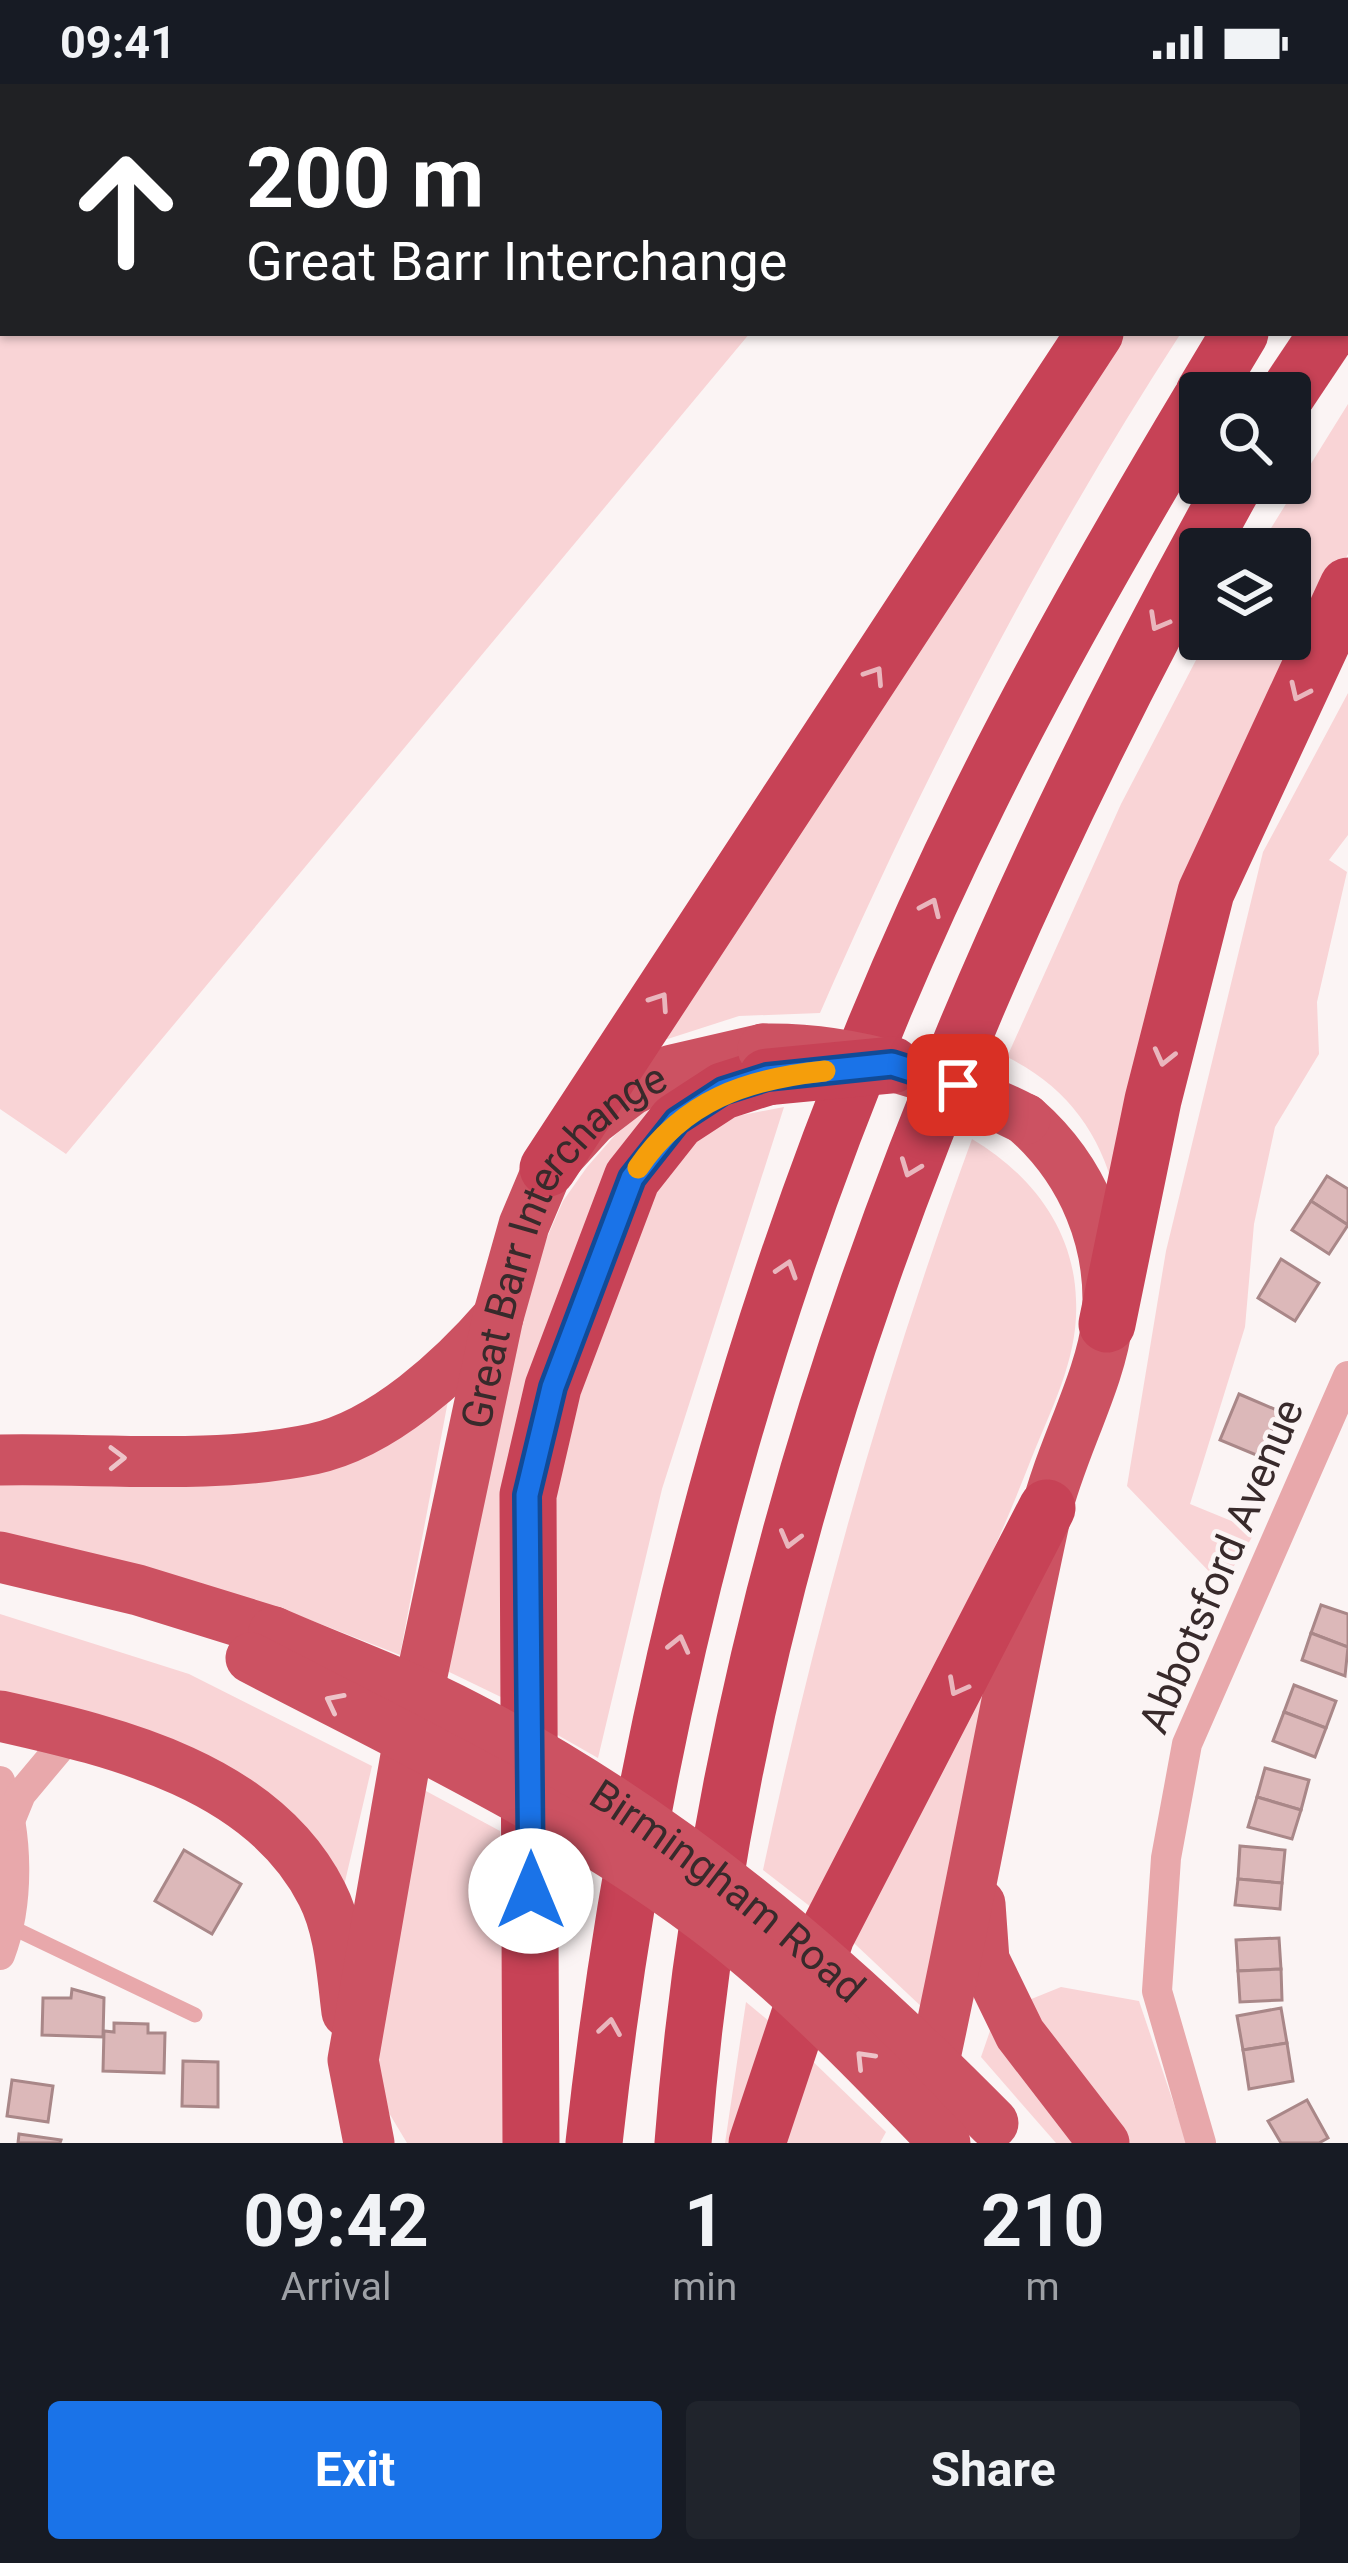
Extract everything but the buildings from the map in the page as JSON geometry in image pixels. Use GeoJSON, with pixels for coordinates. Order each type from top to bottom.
{"type":"FeatureCollection","features":[{"type":"Feature","properties":{"kind":"highway"},"geometry":{"type":"LineString","coordinates":[[548,1168],[810,776],[1093,336]]}},
{"type":"Feature","properties":{"kind":"highway"},"geometry":{"type":"LineString","coordinates":[[1217,372],[1238,336]]}},
{"type":"Feature","properties":{"kind":"highway"},"geometry":{"type":"LineString","coordinates":[[1302,372],[1326,336]]}},
{"type":"Feature","properties":{"kind":"highway"},"geometry":{"type":"LineString","coordinates":[[594,2143],[660,1723],[728,1450],[806,1211],[885,1010],[978,801],[1179,438]]}},
{"type":"Feature","properties":{"kind":"highway"},"geometry":{"type":"LineString","coordinates":[[683,2143],[719,1843],[761,1645],[815,1443],[908,1172],[1035,866],[1136,660],[1223,504]]}},
{"type":"Feature","properties":{"kind":"highway"},"geometry":{"type":"LineString","coordinates":[[916,2143],[1047,1508],[1107,1324],[1153,1100],[1206,892],[1348,586]]}},
{"type":"Feature","properties":{"kind":"highway"},"geometry":{"type":"LineString","coordinates":[[531,2143],[527,1495],[553,1387],[632,1178],[677,1121],[765,1063],[892,1064],[958,1085],[1025,1119],[1060,1150],[1088,1199],[1100,1239],[1107,1324]]}},
{"type":"Feature","properties":{"kind":"highway","name":"Great Barr Interchange"},"geometry":{"type":"LineString","coordinates":[[369,2143],[353,2060],[411,1727],[498,1317],[524,1225],[548,1168],[592,1120],[631,1090],[672,1070],[765,1063]]}},
{"type":"Feature","properties":{"kind":"highway"},"geometry":{"type":"LineString","coordinates":[[0,1460],[223,1457],[315,1448],[387,1416],[498,1317]]}},
{"type":"Feature","properties":{"kind":"highway"},"geometry":{"type":"LineString","coordinates":[[757,2143],[826,1936],[1047,1508]]}},
{"type":"Feature","properties":{"kind":"highway","name":"Birmingham Road"},"geometry":{"type":"LineString","coordinates":[[0,1557],[138,1590],[262,1645],[465,1715],[602,1793],[726,1879],[852,1984],[1001,2133]]}},
{"type":"Feature","properties":{"kind":"highway","name":"Birmingham Road"},"geometry":{"type":"LineString","coordinates":[[0,1586],[262,1645],[442,1757],[604,1849],[725,1934],[851,2045],[945,2143]]}},
{"type":"Feature","properties":{"kind":"highway"},"geometry":{"type":"LineString","coordinates":[[0,1716],[73,1732],[162,1762],[242,1802],[299,1855],[325,1898],[340,1952],[353,2060]]}},
{"type":"Feature","properties":{"kind":"highway"},"geometry":{"type":"LineString","coordinates":[[976,1860],[984,1960],[1020,2034],[1103,2143]]}},
{"type":"Feature","properties":{"kind":"street","name":"Abbotsford Avenue"},"geometry":{"type":"LineString","coordinates":[[1202,2143],[1157,1991],[1166,1858],[1186,1744],[1345,1387]]}},
{"type":"Feature","properties":{"kind":"street"},"geometry":{"type":"LineString","coordinates":[[4,1941],[12,1816],[21,1794],[73,1732]]}},
{"type":"Feature","properties":{"kind":"street"},"geometry":{"type":"LineString","coordinates":[[0,1780],[12,1816]]}},
{"type":"Feature","properties":{"kind":"lane"},"geometry":{"type":"LineString","coordinates":[[4,1941],[195,2015]]}},
{"type":"Feature","properties":{"kind":"shaded area"},"geometry":{"type":"Polygon","coordinates":[[[0,336],[748,336],[66,1154],[0,1109],[0,336]]]}},
{"type":"Feature","properties":{"kind":"shaded area"},"geometry":{"type":"Polygon","coordinates":[[[1119,336],[1179,336],[1032,581],[900,838],[820,1013],[739,1016],[649,1045],[1119,336]]]}},
{"type":"Feature","properties":{"kind":"shaded area"},"geometry":{"type":"Polygon","coordinates":[[[1348,404],[1348,554],[1311,625],[1311,528],[1271,528],[1286,504],[1311,504],[1311,464],[1348,404]]]}},
{"type":"Feature","properties":{"kind":"shaded area"},"geometry":{"type":"Polygon","coordinates":[[[1196,660],[1293,660],[1279,687],[1115,1193],[1100,1149],[1077,1112],[1046,1082],[1007,1057],[1121,804],[1196,660]]]}},
{"type":"Feature","properties":{"kind":"shaded area"},"geometry":{"type":"Polygon","coordinates":[[[1348,693],[1348,835],[1329,860],[1347,872],[1317,1002],[1319,1054],[1275,1127],[1254,1224],[1245,1327],[1190,1504],[1256,1531],[1222,1585],[1127,1486],[1166,1251],[1263,852],[1348,693]]]}},
{"type":"Feature","properties":{"kind":"shaded area"},"geometry":{"type":"Polygon","coordinates":[[[680,1082],[500,1568],[503,1698],[443,1669],[529,1279],[563,1201],[587,1167],[615,1135],[680,1082]]]}},
{"type":"Feature","properties":{"kind":"shaded area"},"geometry":{"type":"Polygon","coordinates":[[[784,1107],[662,1489],[598,1758],[540,1725],[546,1562],[569,1410],[644,1181],[727,1118],[784,1107]]]}},
{"type":"Feature","properties":{"kind":"shaded area"},"geometry":{"type":"Polygon","coordinates":[[[972,1139],[1013,1169],[1058,1227],[1076,1300],[1069,1361],[983,1573],[816,1911],[763,1870],[854,1501],[972,1139]]]}},
{"type":"Feature","properties":{"kind":"shaded area"},"geometry":{"type":"Polygon","coordinates":[[[451,1385],[400,1655],[295,1614],[0,1543],[0,1472],[184,1474],[451,1385]]]}},
{"type":"Feature","properties":{"kind":"shaded area"},"geometry":{"type":"Polygon","coordinates":[[[1027,1564],[925,2010],[839,1929],[1027,1564]]]}},
{"type":"Feature","properties":{"kind":"shaded area"},"geometry":{"type":"Polygon","coordinates":[[[0,1614],[189,1674],[372,1766],[340,1903],[327,1875],[0,1700],[0,1614]]]}},
{"type":"Feature","properties":{"kind":"shaded area"},"geometry":{"type":"Polygon","coordinates":[[[413,1784],[500,1831],[505,2143],[407,2143],[389,2113],[371,2061],[413,1784]]]}},
{"type":"Feature","properties":{"kind":"shaded area"},"geometry":{"type":"Polygon","coordinates":[[[1061,1987],[1139,2001],[1187,2143],[1127,2143],[1019,2004],[1061,1987]]]}},
{"type":"Feature","properties":{"kind":"shaded area"},"geometry":{"type":"Polygon","coordinates":[[[746,2002],[770,2022],[737,2143],[725,2143],[746,2002]]]}},
{"type":"Feature","properties":{"kind":"shaded area"},"geometry":{"type":"Polygon","coordinates":[[[991,2028],[1091,2143],[1056,2143],[981,2057],[991,2028]]]}},
{"type":"Feature","properties":{"kind":"shaded area"},"geometry":{"type":"Polygon","coordinates":[[[804,2053],[886,2132],[880,2143],[776,2143],[804,2053]]]}},
{"type":"Feature","properties":{"kind":"slow traffic"},"geometry":{"type":"LineString","coordinates":[[638,1168],[677,1121],[723,1091],[767,1077],[825,1071]]}},
{"type":"Feature","properties":{"kind":"route"},"geometry":{"type":"LineString","coordinates":[[531,1891],[527,1495],[553,1387],[632,1178],[677,1121],[723,1091],[767,1077],[892,1064],[958,1085]]}}]}
